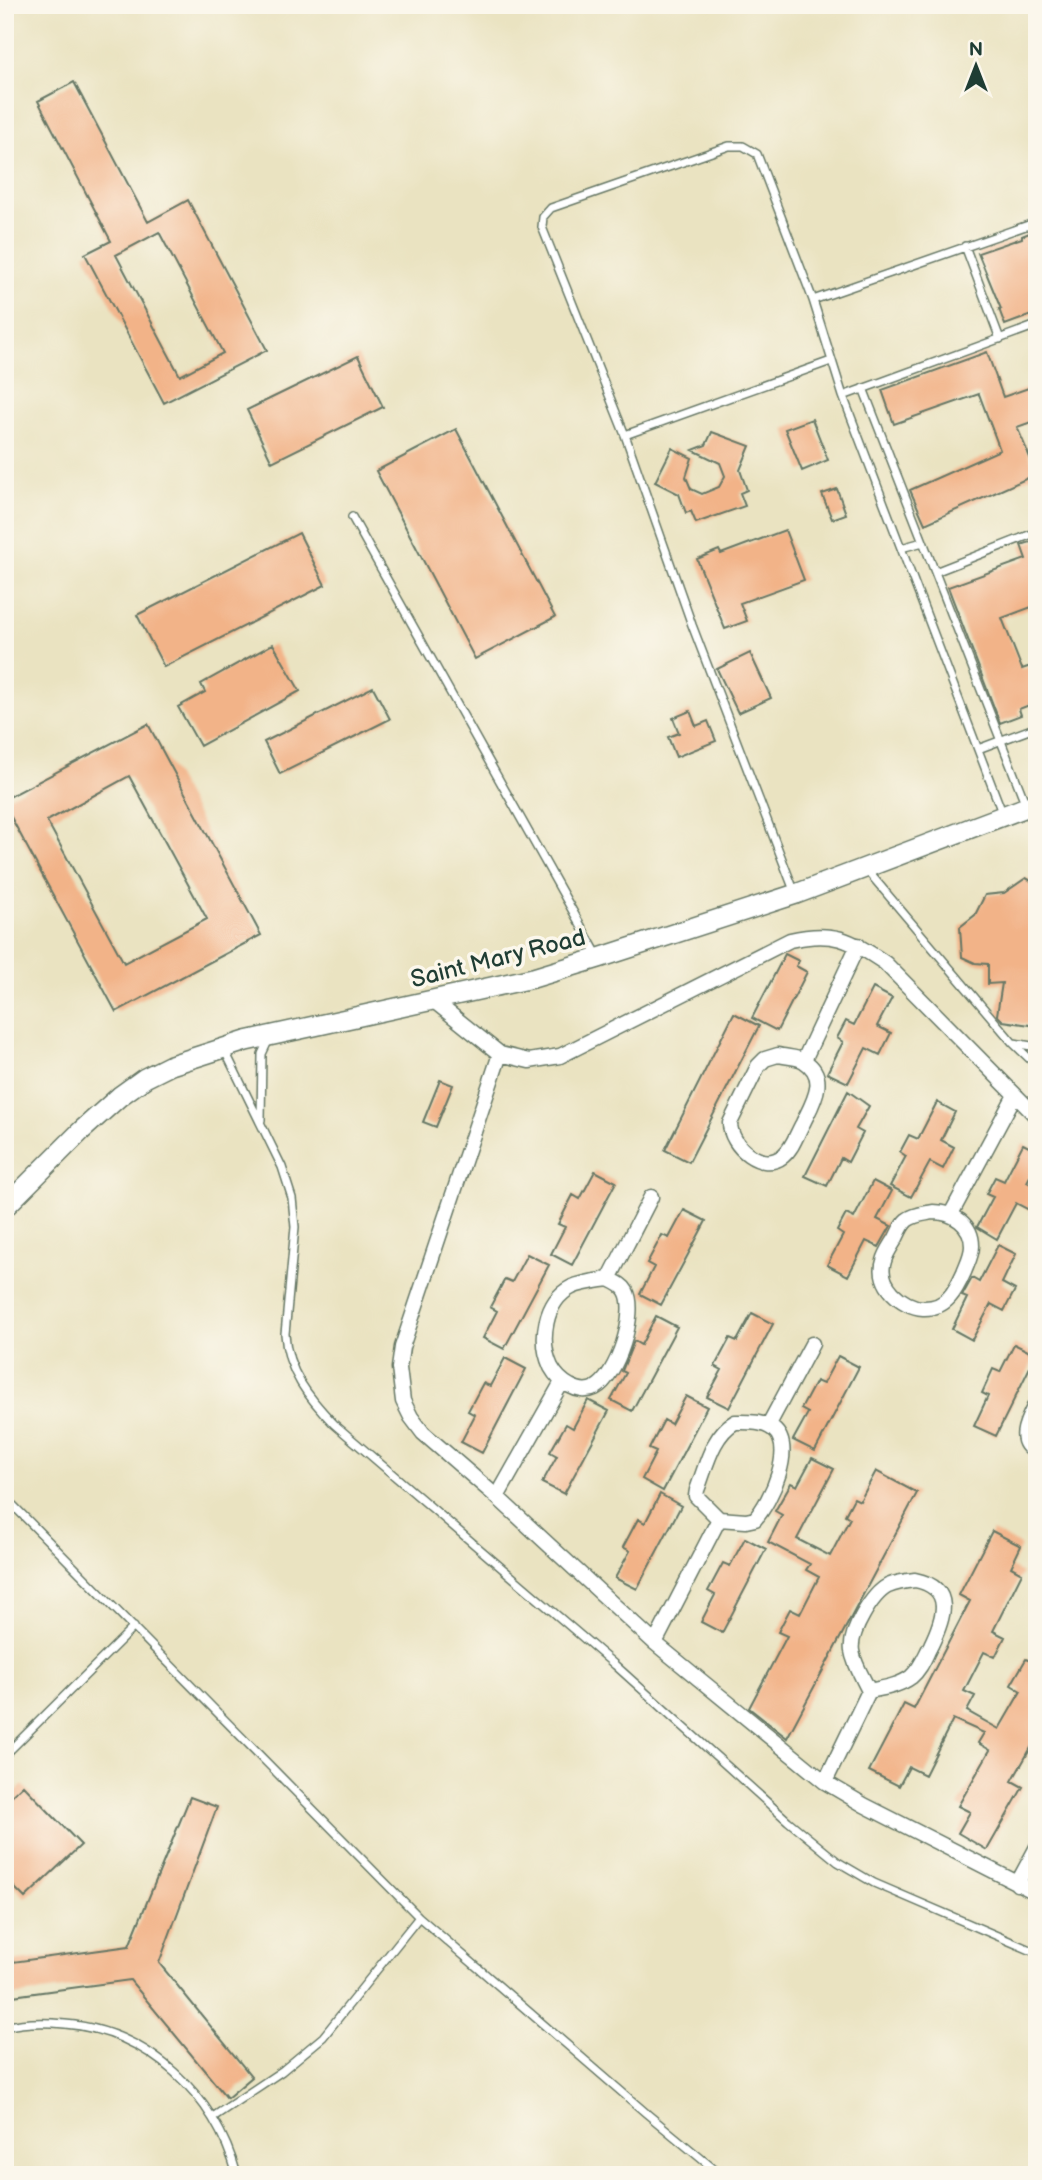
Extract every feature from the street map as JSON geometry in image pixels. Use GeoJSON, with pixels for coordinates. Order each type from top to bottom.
{"type":"FeatureCollection","features":[{"type":"Feature","properties":{"kind":"street","name":"Saint Mary Road"},"geometry":{"type":"LineString","coordinates":[[5,1207],[120,1096],[145,1078],[171,1065],[223,1046],[533,978],[599,958],[796,894],[1032,804]]}},
{"type":"Feature","properties":{"kind":"street"},"geometry":{"type":"LineString","coordinates":[[434,1001],[499,1054],[529,1060],[560,1056],[790,940],[810,935],[832,936],[858,945],[884,963],[1037,1117]]}},
{"type":"Feature","properties":{"kind":"street"},"geometry":{"type":"LineString","coordinates":[[804,1060],[858,945]]}},
{"type":"Feature","properties":{"kind":"street"},"geometry":{"type":"LineString","coordinates":[[499,1054],[402,1347],[399,1368],[403,1401],[417,1425],[655,1643],[825,1782],[864,1805],[1037,1893]]}},
{"type":"Feature","properties":{"kind":"street"},"geometry":{"type":"LineString","coordinates":[[778,1055],[804,1060],[814,1071],[819,1085],[816,1097],[790,1147],[782,1157],[765,1161],[751,1156],[734,1140],[730,1123],[758,1066],[765,1059],[778,1055]]}},
{"type":"Feature","properties":{"kind":"street"},"geometry":{"type":"LineString","coordinates":[[951,1214],[1015,1094]]}},
{"type":"Feature","properties":{"kind":"street"},"geometry":{"type":"LineString","coordinates":[[609,1279],[651,1197]]}},
{"type":"Feature","properties":{"kind":"street"},"geometry":{"type":"LineString","coordinates":[[933,1212],[951,1214],[967,1230],[972,1247],[954,1293],[946,1302],[936,1307],[921,1308],[904,1302],[895,1295],[883,1276],[883,1263],[904,1223],[909,1218],[933,1212]]}},
{"type":"Feature","properties":{"kind":"street"},"geometry":{"type":"LineString","coordinates":[[609,1279],[619,1284],[627,1293],[630,1316],[619,1355],[608,1377],[595,1388],[578,1390],[562,1382],[551,1367],[546,1350],[547,1320],[552,1306],[561,1294],[571,1287],[609,1279]]}},
{"type":"Feature","properties":{"kind":"street"},"geometry":{"type":"LineString","coordinates":[[768,1426],[812,1344]]}},
{"type":"Feature","properties":{"kind":"street"},"geometry":{"type":"LineString","coordinates":[[497,1497],[562,1382]]}},
{"type":"Feature","properties":{"kind":"street"},"geometry":{"type":"LineString","coordinates":[[1037,1401],[1024,1434],[1025,1442],[1037,1452]]}},
{"type":"Feature","properties":{"kind":"street"},"geometry":{"type":"LineString","coordinates":[[735,1423],[768,1426],[778,1434],[782,1451],[779,1473],[768,1498],[755,1519],[719,1519],[696,1496],[716,1443],[728,1427],[735,1423]]}},
{"type":"Feature","properties":{"kind":"street"},"geometry":{"type":"LineString","coordinates":[[655,1643],[719,1519]]}},
{"type":"Feature","properties":{"kind":"street"},"geometry":{"type":"LineString","coordinates":[[903,1581],[929,1583],[940,1595],[945,1611],[919,1668],[898,1685],[869,1691],[854,1659],[851,1648],[853,1634],[872,1600],[886,1587],[903,1581]]}},
{"type":"Feature","properties":{"kind":"street"},"geometry":{"type":"LineString","coordinates":[[825,1782],[869,1691]]}},
{"type":"Feature","properties":{"kind":"street"},"geometry":{"type":"LineString","coordinates":[[1017,1884],[1037,1847]]}},
{"type":"Feature","properties":{"kind":"lane"},"geometry":{"type":"LineString","coordinates":[[796,894],[692,625],[625,435],[542,227],[543,217],[551,208],[729,146],[743,146],[757,154],[813,300],[843,396],[1003,815]]}},
{"type":"Feature","properties":{"kind":"lane"},"geometry":{"type":"LineString","coordinates":[[813,300],[1037,222]]}},
{"type":"Feature","properties":{"kind":"lane"},"geometry":{"type":"LineString","coordinates":[[965,246],[1000,339]]}},
{"type":"Feature","properties":{"kind":"lane"},"geometry":{"type":"LineString","coordinates":[[843,396],[1037,325]]}},
{"type":"Feature","properties":{"kind":"lane"},"geometry":{"type":"LineString","coordinates":[[625,435],[831,361]]}},
{"type":"Feature","properties":{"kind":"lane"},"geometry":{"type":"LineString","coordinates":[[863,388],[1000,740],[1032,804]]}},
{"type":"Feature","properties":{"kind":"lane"},"geometry":{"type":"LineString","coordinates":[[352,516],[599,958]]}},
{"type":"Feature","properties":{"kind":"lane"},"geometry":{"type":"LineString","coordinates":[[934,572],[1037,532]]}},
{"type":"Feature","properties":{"kind":"lane"},"geometry":{"type":"LineString","coordinates":[[901,548],[923,542]]}},
{"type":"Feature","properties":{"kind":"lane"},"geometry":{"type":"LineString","coordinates":[[978,748],[1037,727]]}},
{"type":"Feature","properties":{"kind":"lane"},"geometry":{"type":"LineString","coordinates":[[866,868],[1013,1043],[1037,1066]]}},
{"type":"Feature","properties":{"kind":"lane"},"geometry":{"type":"LineString","coordinates":[[261,1125],[262,1054],[271,1035]]}},
{"type":"Feature","properties":{"kind":"lane"},"geometry":{"type":"LineString","coordinates":[[1013,1043],[1037,1047]]}},
{"type":"Feature","properties":{"kind":"lane"},"geometry":{"type":"LineString","coordinates":[[223,1046],[282,1167],[292,1198],[295,1227],[285,1334],[286,1352],[292,1368],[312,1401],[334,1424],[615,1665],[788,1821],[838,1862],[874,1883],[1037,1954]]}},
{"type":"Feature","properties":{"kind":"lane"},"geometry":{"type":"LineString","coordinates":[[5,1497],[419,1917],[721,2175]]}},
{"type":"Feature","properties":{"kind":"lane"},"geometry":{"type":"LineString","coordinates":[[5,1755],[134,1627]]}},
{"type":"Feature","properties":{"kind":"lane"},"geometry":{"type":"LineString","coordinates":[[213,2117],[282,2071],[323,2037],[419,1917]]}},
{"type":"Feature","properties":{"kind":"lane"},"geometry":{"type":"LineString","coordinates":[[5,2027],[44,2022],[78,2025],[111,2034],[141,2048],[169,2067],[193,2090],[213,2117],[227,2144],[237,2175]]}},
{"type":"Feature","properties":{"kind":"building"},"geometry":{"type":"Polygon","coordinates":[[[74,82],[148,222],[188,200],[267,350],[164,403],[85,254],[111,241],[38,101],[74,82]],[[159,232],[116,255],[180,376],[223,353],[159,232]]]}},
{"type":"Feature","properties":{"kind":"building"},"geometry":{"type":"Polygon","coordinates":[[[1037,230],[1037,313],[1005,325],[978,253],[1037,230]]]}},
{"type":"Feature","properties":{"kind":"building"},"geometry":{"type":"Polygon","coordinates":[[[987,352],[1003,397],[1037,385],[1037,420],[1017,427],[1037,474],[925,524],[910,490],[1000,450],[979,394],[894,424],[882,390],[987,352]]]}},
{"type":"Feature","properties":{"kind":"building"},"geometry":{"type":"Polygon","coordinates":[[[358,356],[383,407],[272,462],[247,410],[358,356]]]}},
{"type":"Feature","properties":{"kind":"building"},"geometry":{"type":"Polygon","coordinates":[[[812,419],[828,460],[802,471],[785,429],[812,419]]]}},
{"type":"Feature","properties":{"kind":"building"},"geometry":{"type":"Polygon","coordinates":[[[456,429],[555,617],[475,659],[376,471],[456,429]]]}},
{"type":"Feature","properties":{"kind":"building"},"geometry":{"type":"Polygon","coordinates":[[[712,432],[750,446],[740,470],[747,490],[740,493],[745,506],[696,523],[691,511],[686,513],[679,494],[655,482],[672,448],[692,458],[686,477],[691,489],[702,494],[719,487],[725,476],[720,463],[693,450],[706,445],[712,432]]]}},
{"type":"Feature","properties":{"kind":"building"},"geometry":{"type":"Polygon","coordinates":[[[837,489],[846,514],[832,519],[822,494],[837,489]]]}},
{"type":"Feature","properties":{"kind":"building"},"geometry":{"type":"Polygon","coordinates":[[[785,530],[804,580],[740,603],[747,621],[725,629],[697,559],[719,550],[721,554],[785,530]]]}},
{"type":"Feature","properties":{"kind":"building"},"geometry":{"type":"Polygon","coordinates":[[[299,533],[325,585],[164,667],[137,615],[299,533]]]}},
{"type":"Feature","properties":{"kind":"building"},"geometry":{"type":"Polygon","coordinates":[[[1037,540],[1037,605],[1002,618],[1022,669],[1037,664],[1037,702],[1019,709],[1021,715],[1000,723],[948,587],[1026,559],[1021,545],[1037,540]]]}},
{"type":"Feature","properties":{"kind":"building"},"geometry":{"type":"Polygon","coordinates":[[[273,644],[300,691],[200,746],[178,707],[205,692],[201,684],[273,644]]]}},
{"type":"Feature","properties":{"kind":"building"},"geometry":{"type":"Polygon","coordinates":[[[750,653],[771,698],[738,713],[717,669],[750,653]]]}},
{"type":"Feature","properties":{"kind":"building"},"geometry":{"type":"Polygon","coordinates":[[[373,687],[390,719],[280,774],[264,742],[373,687]]]}},
{"type":"Feature","properties":{"kind":"building"},"geometry":{"type":"Polygon","coordinates":[[[690,711],[696,726],[708,721],[716,741],[676,757],[668,737],[679,733],[673,718],[690,711]]]}},
{"type":"Feature","properties":{"kind":"building"},"geometry":{"type":"Polygon","coordinates":[[[148,724],[261,935],[116,1012],[5,806],[5,799],[148,724]],[[129,776],[47,821],[124,963],[207,919],[129,776]]]}},
{"type":"Feature","properties":{"kind":"building"},"geometry":{"type":"Polygon","coordinates":[[[1026,878],[1037,884],[1037,1026],[1003,1021],[997,1015],[1002,983],[988,984],[988,964],[975,963],[962,957],[960,927],[975,915],[985,895],[1004,893],[1026,878]]]}},
{"type":"Feature","properties":{"kind":"building"},"geometry":{"type":"Polygon","coordinates":[[[785,954],[799,961],[796,966],[807,972],[777,1031],[752,1018],[785,954]]]}},
{"type":"Feature","properties":{"kind":"building"},"geometry":{"type":"Polygon","coordinates":[[[873,988],[892,998],[877,1026],[891,1033],[880,1055],[866,1048],[848,1083],[827,1073],[843,1042],[837,1038],[846,1021],[854,1025],[873,988]]]}},
{"type":"Feature","properties":{"kind":"building"},"geometry":{"type":"Polygon","coordinates":[[[734,1013],[759,1026],[689,1162],[665,1150],[734,1013]]]}},
{"type":"Feature","properties":{"kind":"building"},"geometry":{"type":"Polygon","coordinates":[[[440,1080],[453,1085],[436,1127],[423,1122],[440,1080]]]}},
{"type":"Feature","properties":{"kind":"building"},"geometry":{"type":"Polygon","coordinates":[[[848,1091],[869,1106],[856,1129],[863,1133],[848,1162],[841,1158],[827,1186],[805,1176],[848,1091]]]}},
{"type":"Feature","properties":{"kind":"building"},"geometry":{"type":"Polygon","coordinates":[[[937,1102],[955,1112],[941,1140],[954,1147],[943,1169],[930,1162],[911,1197],[890,1186],[906,1156],[900,1152],[909,1135],[918,1139],[937,1102]]]}},
{"type":"Feature","properties":{"kind":"building"},"geometry":{"type":"Polygon","coordinates":[[[1023,1144],[1037,1151],[1037,1163],[1027,1182],[1037,1187],[1037,1196],[1029,1210],[1016,1203],[997,1239],[977,1227],[993,1197],[986,1194],[995,1177],[1004,1181],[1023,1144]]]}},
{"type":"Feature","properties":{"kind":"building"},"geometry":{"type":"Polygon","coordinates":[[[595,1171],[616,1182],[572,1265],[551,1254],[565,1227],[558,1224],[573,1195],[580,1199],[595,1171]]]}},
{"type":"Feature","properties":{"kind":"building"},"geometry":{"type":"Polygon","coordinates":[[[873,1181],[892,1191],[877,1219],[891,1226],[879,1247],[866,1241],[848,1276],[827,1265],[843,1235],[837,1231],[846,1214],[854,1218],[873,1181]]]}},
{"type":"Feature","properties":{"kind":"building"},"geometry":{"type":"Polygon","coordinates":[[[684,1210],[706,1221],[661,1305],[640,1294],[654,1267],[647,1263],[662,1235],[669,1238],[684,1210]]]}},
{"type":"Feature","properties":{"kind":"building"},"geometry":{"type":"Polygon","coordinates":[[[998,1245],[1016,1254],[1002,1283],[1015,1290],[1004,1311],[991,1304],[972,1340],[952,1329],[967,1298],[962,1296],[972,1278],[979,1282],[998,1245]]]}},
{"type":"Feature","properties":{"kind":"building"},"geometry":{"type":"Polygon","coordinates":[[[527,1254],[549,1265],[504,1349],[483,1338],[497,1311],[490,1307],[505,1279],[512,1282],[527,1254]]]}},
{"type":"Feature","properties":{"kind":"building"},"geometry":{"type":"Polygon","coordinates":[[[752,1313],[773,1324],[729,1408],[707,1397],[722,1370],[715,1366],[730,1338],[737,1341],[752,1313]]]}},
{"type":"Feature","properties":{"kind":"building"},"geometry":{"type":"Polygon","coordinates":[[[656,1316],[677,1327],[632,1411],[611,1400],[626,1373],[622,1371],[634,1341],[641,1345],[656,1316]]]}},
{"type":"Feature","properties":{"kind":"building"},"geometry":{"type":"Polygon","coordinates":[[[1014,1344],[1036,1355],[996,1436],[974,1426],[988,1396],[982,1393],[993,1369],[1000,1372],[1014,1344]]]}},
{"type":"Feature","properties":{"kind":"building"},"geometry":{"type":"Polygon","coordinates":[[[838,1356],[859,1367],[815,1451],[793,1440],[808,1413],[801,1409],[816,1381],[823,1384],[838,1356]]]}},
{"type":"Feature","properties":{"kind":"building"},"geometry":{"type":"Polygon","coordinates":[[[505,1358],[526,1369],[482,1453],[461,1442],[475,1415],[468,1411],[483,1383],[490,1386],[505,1358]]]}},
{"type":"Feature","properties":{"kind":"building"},"geometry":{"type":"Polygon","coordinates":[[[686,1396],[707,1407],[663,1491],[642,1479],[656,1452],[649,1449],[664,1420],[671,1424],[686,1396]]]}},
{"type":"Feature","properties":{"kind":"building"},"geometry":{"type":"Polygon","coordinates":[[[588,1400],[609,1411],[564,1494],[542,1483],[557,1456],[550,1452],[566,1424],[573,1428],[588,1400]]]}},
{"type":"Feature","properties":{"kind":"building"},"geometry":{"type":"Polygon","coordinates":[[[812,1458],[834,1469],[797,1539],[830,1556],[850,1518],[845,1515],[854,1498],[860,1501],[876,1471],[917,1493],[787,1738],[749,1708],[787,1636],[778,1632],[790,1609],[800,1614],[819,1577],[806,1570],[810,1564],[768,1542],[782,1515],[775,1511],[791,1483],[797,1486],[812,1458]]]}},
{"type":"Feature","properties":{"kind":"building"},"geometry":{"type":"Polygon","coordinates":[[[660,1494],[681,1506],[637,1589],[615,1578],[630,1551],[623,1547],[638,1519],[645,1523],[660,1494]]]}},
{"type":"Feature","properties":{"kind":"building"},"geometry":{"type":"Polygon","coordinates":[[[992,1531],[1021,1546],[1011,1567],[1022,1573],[993,1631],[1005,1637],[995,1657],[984,1652],[964,1691],[975,1696],[967,1711],[999,1729],[1021,1691],[1011,1685],[1026,1659],[1037,1664],[1037,1737],[1012,1781],[1023,1787],[987,1850],[958,1833],[970,1812],[958,1806],[990,1750],[978,1743],[984,1733],[953,1719],[925,1775],[909,1767],[899,1786],[869,1771],[904,1704],[914,1709],[970,1601],[959,1595],[992,1531]]]}},
{"type":"Feature","properties":{"kind":"building"},"geometry":{"type":"Polygon","coordinates":[[[745,1538],[766,1549],[722,1633],[701,1622],[715,1595],[708,1591],[723,1563],[730,1566],[745,1538]]]}},
{"type":"Feature","properties":{"kind":"building"},"geometry":{"type":"Polygon","coordinates":[[[23,1785],[81,1845],[25,1898],[5,1878],[5,1802],[23,1785]]]}},
{"type":"Feature","properties":{"kind":"building"},"geometry":{"type":"Polygon","coordinates":[[[190,1797],[217,1807],[159,1963],[252,2077],[227,2098],[130,1980],[5,1997],[5,1963],[129,1946],[190,1797]]]}}]}
